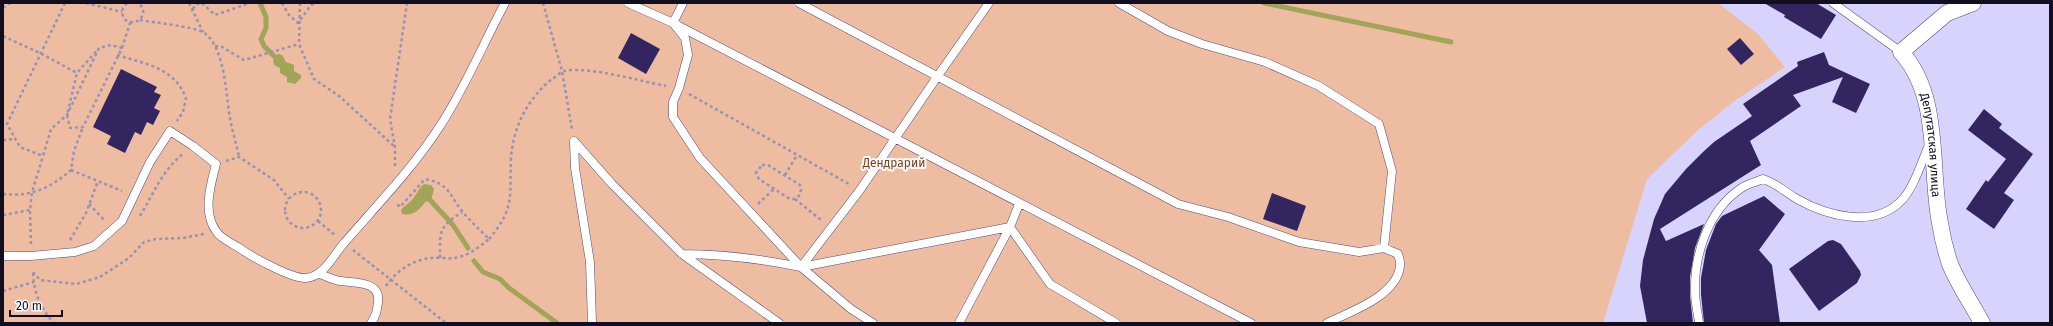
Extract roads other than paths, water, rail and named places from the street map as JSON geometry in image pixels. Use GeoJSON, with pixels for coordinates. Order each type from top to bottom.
{"type":"FeatureCollection","features":[{"type":"Feature","properties":{"kind":"street"},"geometry":{"type":"LineString","coordinates":[[1901,52],[1947,13],[1973,3]]}},
{"type":"Feature","properties":{"kind":"street","name":"Депутатская улица"},"geometry":{"type":"LineString","coordinates":[[1901,52],[1912,64],[1928,111],[1933,135],[1940,222],[1950,264],[1982,323]]}},
{"type":"Feature","properties":{"kind":"lane"},"geometry":{"type":"LineString","coordinates":[[3,256],[31,256],[75,252],[94,246],[122,221],[150,162],[170,131],[194,146],[216,164],[209,191],[209,213],[216,232],[240,249],[286,273],[305,278],[319,274],[344,243],[395,186],[440,126],[466,82],[505,3]]}},
{"type":"Feature","properties":{"kind":"lane"},"geometry":{"type":"LineString","coordinates":[[628,3],[673,23],[896,138],[1019,204],[1252,323]]}},
{"type":"Feature","properties":{"kind":"lane"},"geometry":{"type":"LineString","coordinates":[[673,23],[683,3]]}},
{"type":"Feature","properties":{"kind":"lane"},"geometry":{"type":"LineString","coordinates":[[799,3],[1178,204],[1228,216],[1299,242],[1359,252],[1384,248],[1398,254],[1401,265],[1397,279],[1372,302],[1327,323]]}},
{"type":"Feature","properties":{"kind":"lane"},"geometry":{"type":"LineString","coordinates":[[801,267],[860,190],[989,3]]}},
{"type":"Feature","properties":{"kind":"lane"},"geometry":{"type":"LineString","coordinates":[[1119,3],[1168,30],[1202,44],[1265,62],[1319,86],[1379,124],[1392,171],[1384,248]]}},
{"type":"Feature","properties":{"kind":"lane"},"geometry":{"type":"LineString","coordinates":[[1833,3],[1901,52]]}},
{"type":"Feature","properties":{"kind":"lane"},"geometry":{"type":"LineString","coordinates":[[673,23],[685,38],[688,55],[679,88],[673,102],[673,117],[700,158],[801,267],[851,309],[872,323]]}},
{"type":"Feature","properties":{"kind":"lane"},"geometry":{"type":"LineString","coordinates":[[1699,323],[1695,293],[1697,262],[1706,233],[1721,208],[1740,188],[1763,179],[1774,183],[1797,199],[1834,214],[1862,218],[1887,212],[1902,199],[1918,173],[1933,135]]}},
{"type":"Feature","properties":{"kind":"lane"},"geometry":{"type":"LineString","coordinates":[[592,323],[590,262],[575,168],[574,142],[612,184],[682,254],[779,323]]}},
{"type":"Feature","properties":{"kind":"lane"},"geometry":{"type":"LineString","coordinates":[[959,323],[1010,227],[1019,204]]}},
{"type":"Feature","properties":{"kind":"lane"},"geometry":{"type":"LineString","coordinates":[[682,254],[717,254],[760,259],[801,267],[1010,227]]}},
{"type":"Feature","properties":{"kind":"lane"},"geometry":{"type":"LineString","coordinates":[[1010,227],[1050,284],[1116,323]]}},
{"type":"Feature","properties":{"kind":"lane"},"geometry":{"type":"LineString","coordinates":[[319,274],[338,281],[367,284],[376,289],[379,296],[377,314],[372,323]]}},
{"type":"Feature","properties":{"kind":"waterway"},"geometry":{"type":"LineString","coordinates":[[260,3],[266,17],[266,28],[261,39],[264,46],[275,57]]}},
{"type":"Feature","properties":{"kind":"waterway"},"geometry":{"type":"LineString","coordinates":[[1264,3],[1451,42]]}},
{"type":"Feature","properties":{"kind":"waterway"},"geometry":{"type":"LineString","coordinates":[[431,201],[453,225],[468,248]]}},
{"type":"Feature","properties":{"kind":"waterway"},"geometry":{"type":"LineString","coordinates":[[474,261],[483,272],[500,279],[509,288],[557,323]]}},
{"type":"Feature","properties":{"kind":"park label","name":"Дендрарий"},"geometry":{"type":"Point","coordinates":[894,163]}}]}
